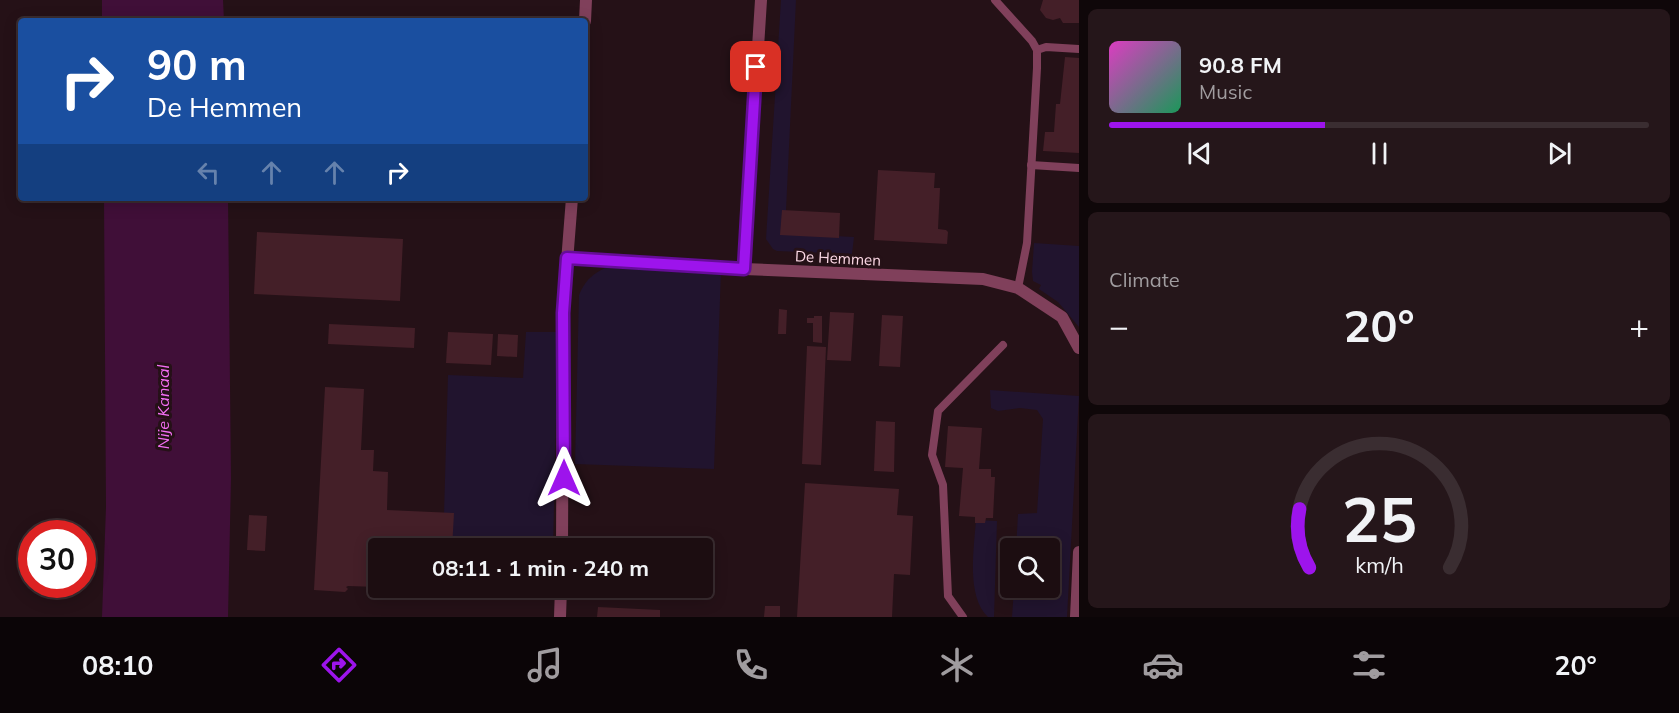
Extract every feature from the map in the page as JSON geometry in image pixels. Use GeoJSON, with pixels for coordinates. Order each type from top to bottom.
{"type":"FeatureCollection","features":[{"type":"Feature","properties":{"kind":"street"},"geometry":{"type":"LineString","coordinates":[[585,18],[586,0]]}},
{"type":"Feature","properties":{"kind":"street"},"geometry":{"type":"LineString","coordinates":[[744,269],[761,0]]}},
{"type":"Feature","properties":{"kind":"street"},"geometry":{"type":"LineString","coordinates":[[562,538],[563,313],[572,201]]}},
{"type":"Feature","properties":{"kind":"street","name":"De Hemmen"},"geometry":{"type":"LineString","coordinates":[[567,258],[744,269],[983,279],[1018,288],[1062,317],[1079,348]]}},
{"type":"Feature","properties":{"kind":"street"},"geometry":{"type":"LineString","coordinates":[[1076,617],[1079,552]]}},
{"type":"Feature","properties":{"kind":"street"},"geometry":{"type":"LineString","coordinates":[[560,617],[561,598]]}},
{"type":"Feature","properties":{"kind":"lane"},"geometry":{"type":"LineString","coordinates":[[995,0],[1032,41],[1037,50],[1027,243],[1018,288]]}},
{"type":"Feature","properties":{"kind":"lane"},"geometry":{"type":"LineString","coordinates":[[1037,50],[1046,47],[1079,49]]}},
{"type":"Feature","properties":{"kind":"lane"},"geometry":{"type":"LineString","coordinates":[[1031,165],[1079,168]]}},
{"type":"Feature","properties":{"kind":"lane"},"geometry":{"type":"LineString","coordinates":[[963,617],[948,596],[943,485],[932,455],[938,411],[1003,345]]}},
{"type":"Feature","properties":{"kind":"shaded area"},"geometry":{"type":"Polygon","coordinates":[[[781,0],[796,0],[786,210],[796,234],[854,237],[852,254],[777,251],[766,239],[781,0]]]}},
{"type":"Feature","properties":{"kind":"shaded area"},"geometry":{"type":"Polygon","coordinates":[[[1034,243],[1079,246],[1079,327],[1058,302],[1039,289],[1041,285],[1033,281],[1034,243]]]}},
{"type":"Feature","properties":{"kind":"shaded area"},"geometry":{"type":"Polygon","coordinates":[[[613,265],[721,270],[714,469],[575,464],[579,295],[592,276],[613,265]]]}},
{"type":"Feature","properties":{"kind":"shaded area"},"geometry":{"type":"Polygon","coordinates":[[[526,332],[558,332],[553,538],[443,538],[448,375],[523,378],[526,332]]]}},
{"type":"Feature","properties":{"kind":"shaded area"},"geometry":{"type":"Polygon","coordinates":[[[990,390],[1079,396],[1067,617],[1012,617],[1013,598],[1060,598],[1060,538],[1017,538],[1018,514],[1037,513],[1043,419],[1037,410],[1020,408],[998,411],[991,408],[990,390]]]}},
{"type":"Feature","properties":{"kind":"shaded area"},"geometry":{"type":"Polygon","coordinates":[[[976,520],[997,521],[994,617],[988,617],[981,608],[974,584],[973,557],[976,520]]]}},
{"type":"Feature","properties":{"kind":"water"},"geometry":{"type":"Polygon","coordinates":[[[102,0],[223,0],[224,18],[102,18],[102,0]]]}},
{"type":"Feature","properties":{"kind":"water","name":"Nije Kanaal"},"geometry":{"type":"Polygon","coordinates":[[[104,201],[228,201],[231,478],[228,617],[102,617],[106,507],[104,201]]]}},
{"type":"Feature","properties":{"kind":"building"},"geometry":{"type":"Polygon","coordinates":[[[1043,0],[1079,0],[1079,23],[1063,23],[1060,18],[1053,20],[1046,18],[1040,10],[1043,0]]]}},
{"type":"Feature","properties":{"kind":"building"},"geometry":{"type":"Polygon","coordinates":[[[1065,57],[1079,58],[1079,153],[1043,151],[1045,132],[1054,132],[1056,104],[1060,104],[1065,57]]]}},
{"type":"Feature","properties":{"kind":"building"},"geometry":{"type":"Polygon","coordinates":[[[878,170],[935,173],[934,188],[940,188],[938,229],[948,232],[947,244],[874,240],[878,170]]]}},
{"type":"Feature","properties":{"kind":"building"},"geometry":{"type":"Polygon","coordinates":[[[782,210],[840,213],[839,238],[780,235],[782,210]]]}},
{"type":"Feature","properties":{"kind":"building"},"geometry":{"type":"Polygon","coordinates":[[[257,232],[403,239],[400,301],[254,294],[257,232]]]}},
{"type":"Feature","properties":{"kind":"building"},"geometry":{"type":"Polygon","coordinates":[[[779,309],[787,310],[786,334],[778,334],[779,309]]]}},
{"type":"Feature","properties":{"kind":"building"},"geometry":{"type":"Polygon","coordinates":[[[830,312],[854,313],[851,361],[827,360],[830,312]]]}},
{"type":"Feature","properties":{"kind":"building"},"geometry":{"type":"Polygon","coordinates":[[[882,315],[903,316],[900,367],[879,366],[882,315]]]}},
{"type":"Feature","properties":{"kind":"building"},"geometry":{"type":"Polygon","coordinates":[[[814,316],[822,316],[822,343],[813,342],[813,323],[807,323],[807,318],[814,318],[814,316]]]}},
{"type":"Feature","properties":{"kind":"building"},"geometry":{"type":"Polygon","coordinates":[[[329,324],[415,328],[414,348],[328,344],[329,324]]]}},
{"type":"Feature","properties":{"kind":"building"},"geometry":{"type":"Polygon","coordinates":[[[448,332],[493,334],[491,365],[446,363],[448,332]]]}},
{"type":"Feature","properties":{"kind":"building"},"geometry":{"type":"Polygon","coordinates":[[[498,334],[518,335],[517,357],[497,356],[498,334]]]}},
{"type":"Feature","properties":{"kind":"building"},"geometry":{"type":"Polygon","coordinates":[[[807,346],[826,347],[821,465],[802,464],[807,346]]]}},
{"type":"Feature","properties":{"kind":"building"},"geometry":{"type":"Polygon","coordinates":[[[325,387],[364,389],[361,450],[374,450],[373,471],[388,472],[387,510],[454,513],[453,538],[368,538],[368,587],[348,586],[345,592],[314,590],[325,387]]]}},
{"type":"Feature","properties":{"kind":"building"},"geometry":{"type":"Polygon","coordinates":[[[876,421],[895,422],[894,472],[874,471],[876,421]]]}},
{"type":"Feature","properties":{"kind":"building"},"geometry":{"type":"Polygon","coordinates":[[[948,426],[982,428],[979,469],[991,469],[991,477],[995,477],[993,518],[986,518],[985,523],[975,523],[975,517],[959,516],[963,468],[945,467],[948,426]]]}},
{"type":"Feature","properties":{"kind":"building"},"geometry":{"type":"Polygon","coordinates":[[[805,483],[899,489],[897,515],[913,516],[910,575],[894,574],[892,617],[797,617],[805,483]]]}},
{"type":"Feature","properties":{"kind":"building"},"geometry":{"type":"Polygon","coordinates":[[[249,515],[267,516],[265,551],[247,550],[249,515]]]}},
{"type":"Feature","properties":{"kind":"building"},"geometry":{"type":"Polygon","coordinates":[[[765,606],[780,606],[780,617],[764,617],[765,606]]]}},
{"type":"Feature","properties":{"kind":"building"},"geometry":{"type":"Polygon","coordinates":[[[598,607],[660,610],[660,617],[597,617],[598,607]]]}},
{"type":"Feature","properties":{"kind":"route"},"geometry":{"type":"LineString","coordinates":[[564,478],[563,313],[567,258],[744,269],[756,67]]}}]}
